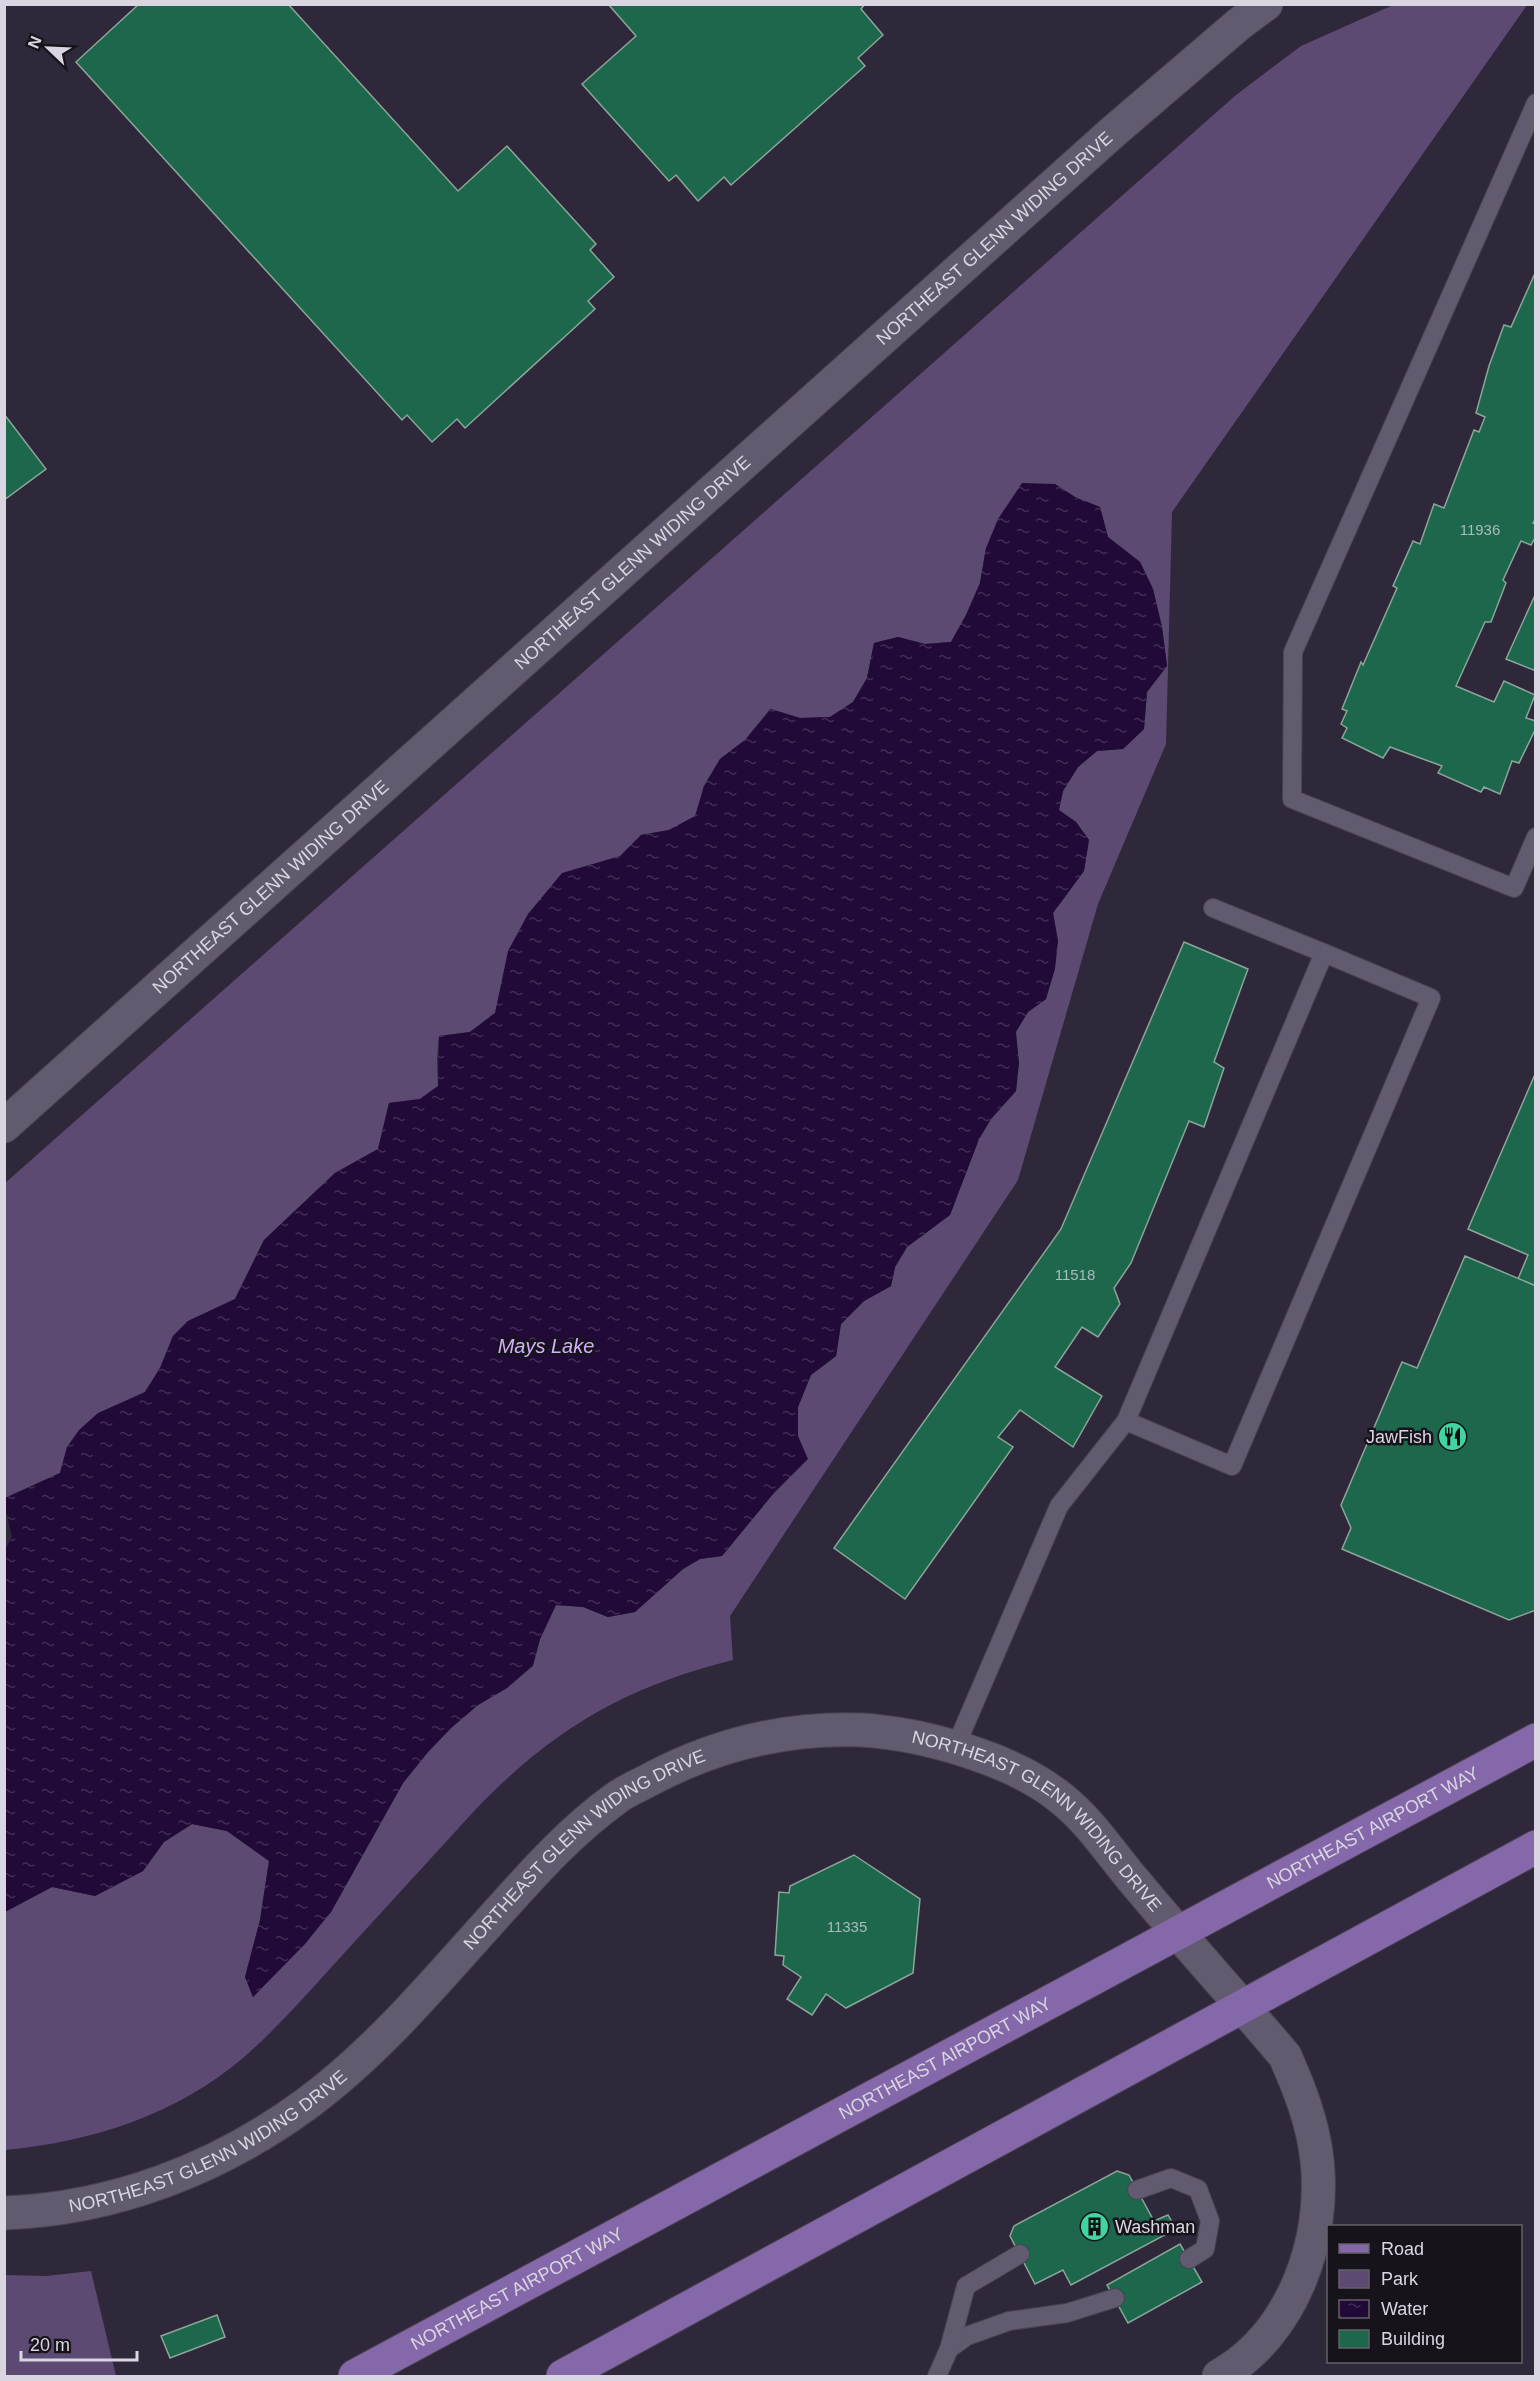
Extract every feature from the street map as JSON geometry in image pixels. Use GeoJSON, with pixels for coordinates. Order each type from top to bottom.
{"type":"FeatureCollection","features":[{"type":"Feature","properties":{"kind":"main road","name":"NORTHEAST AIRPORT WAY"},"geometry":{"type":"LineString","coordinates":[[355,2376],[1177,1931],[1536,1740]]}},
{"type":"Feature","properties":{"kind":"main road"},"geometry":{"type":"LineString","coordinates":[[563,2376],[1536,1847]]}},
{"type":"Feature","properties":{"kind":"street","name":"NORTHEAST GLENN WIDING DRIVE"},"geometry":{"type":"LineString","coordinates":[[4,1126],[1114,131],[1239,24],[1266,4]]}},
{"type":"Feature","properties":{"kind":"street","name":"NORTHEAST GLENN WIDING DRIVE"},"geometry":{"type":"LineString","coordinates":[[4,2213],[38,2212],[117,2198],[157,2185],[211,2162],[255,2139],[306,2104],[350,2068],[396,2025],[524,1883],[571,1835],[617,1797],[672,1768],[710,1751],[750,1740],[789,1733],[846,1730],[915,1736],[996,1762],[1024,1775],[1061,1797],[1086,1821],[1128,1874],[1285,2056],[1312,2128],[1317,2161],[1318,2195],[1315,2229],[1306,2268],[1292,2298],[1275,2325],[1252,2352],[1219,2376]]}},
{"type":"Feature","properties":{"kind":"lane"},"geometry":{"type":"LineString","coordinates":[[1536,103],[1293,652],[1292,788],[1292,799],[1514,888],[1536,837]]}},
{"type":"Feature","properties":{"kind":"lane"},"geometry":{"type":"LineString","coordinates":[[1126,1421],[1232,1466],[1431,998],[1214,908]]}},
{"type":"Feature","properties":{"kind":"lane"},"geometry":{"type":"LineString","coordinates":[[955,1748],[1059,1506],[1126,1421],[1324,953]]}},
{"type":"Feature","properties":{"kind":"lane"},"geometry":{"type":"LineString","coordinates":[[1137,2190],[1171,2178],[1198,2189],[1210,2221],[1205,2249],[1189,2259]]}},
{"type":"Feature","properties":{"kind":"lane"},"geometry":{"type":"LineString","coordinates":[[937,2376],[949,2349],[966,2286],[1020,2254]]}},
{"type":"Feature","properties":{"kind":"lane"},"geometry":{"type":"LineString","coordinates":[[949,2349],[967,2336],[1009,2321],[1067,2313],[1115,2298]]}},
{"type":"Feature","properties":{"kind":"green space"},"geometry":{"type":"Polygon","coordinates":[[[1393,5],[1527,5],[1172,512],[1166,744],[1098,904],[1018,1180],[730,1616],[733,1660],[658,1683],[625,1698],[593,1715],[533,1756],[476,1809],[284,2019],[243,2058],[217,2078],[161,2110],[131,2122],[69,2140],[5,2150],[5,1912],[52,1887],[95,1896],[143,1871],[164,1842],[192,1824],[227,1831],[269,1861],[260,1920],[245,1977],[253,1997],[331,1912],[403,1783],[428,1752],[478,1705],[507,1688],[533,1666],[540,1639],[556,1605],[583,1607],[608,1617],[635,1612],[683,1569],[700,1559],[722,1556],[773,1494],[798,1436],[798,1407],[811,1375],[836,1356],[841,1324],[864,1301],[891,1286],[895,1267],[907,1247],[950,1215],[979,1139],[991,1119],[1016,1091],[1019,1063],[1015,1032],[1028,1012],[1046,999],[1058,941],[1053,913],[1084,871],[1089,840],[1076,822],[1059,810],[1063,791],[1078,767],[1097,751],[1123,749],[1144,729],[1147,692],[1167,666],[1162,627],[1153,589],[1140,562],[1108,537],[1100,507],[1075,497],[1055,484],[986,548],[980,583],[951,642],[925,644],[898,637],[874,643],[867,678],[853,702],[830,717],[800,718],[770,709],[745,740],[720,759],[704,786],[696,816],[669,830],[641,835],[502,986],[495,1013],[470,1032],[439,1036],[438,1086],[420,1099],[389,1103],[378,1149],[335,1173],[264,1240],[235,1299],[188,1321],[173,1336],[160,1368],[145,1392],[124,1403],[67,1447],[60,1473],[5,1498],[4,1184],[1236,95],[1301,46],[1393,5]]]}},
{"type":"Feature","properties":{"kind":"green space"},"geometry":{"type":"Polygon","coordinates":[[[91,2271],[116,2376],[5,2376],[5,2275],[46,2276],[91,2271]]]}},
{"type":"Feature","properties":{"kind":"water","name":"Mays Lake"},"geometry":{"type":"Polygon","coordinates":[[[1022,483],[1055,484],[1075,497],[1100,507],[1108,537],[1140,562],[1153,589],[1162,627],[1167,666],[1147,692],[1144,729],[1123,749],[1097,751],[1078,767],[1063,791],[1059,810],[1076,822],[1089,840],[1084,871],[1053,913],[1058,941],[1055,969],[1046,999],[1028,1012],[1016,1032],[1019,1063],[1016,1091],[991,1119],[979,1139],[950,1215],[907,1247],[895,1267],[891,1286],[864,1301],[841,1324],[836,1356],[811,1375],[798,1407],[798,1436],[808,1459],[773,1494],[722,1556],[700,1559],[683,1569],[635,1612],[608,1617],[583,1607],[556,1605],[540,1639],[533,1665],[507,1688],[478,1705],[428,1752],[403,1783],[331,1912],[305,1944],[253,1997],[245,1977],[260,1920],[269,1861],[227,1831],[192,1824],[164,1842],[143,1871],[95,1896],[52,1887],[5,1912],[4,1551],[12,1537],[5,1498],[60,1473],[67,1447],[79,1430],[98,1413],[145,1392],[160,1368],[173,1336],[188,1321],[235,1299],[264,1240],[335,1173],[378,1149],[389,1103],[420,1099],[438,1086],[439,1036],[470,1032],[495,1013],[508,951],[528,914],[562,873],[620,856],[641,835],[669,830],[695,816],[704,786],[720,759],[745,740],[771,709],[800,718],[830,717],[853,702],[867,678],[874,643],[898,637],[925,644],[951,642],[980,583],[986,548],[998,519],[1022,483]]]}},
{"type":"Feature","properties":{"kind":"building"},"geometry":{"type":"Polygon","coordinates":[[[139,4],[288,4],[458,191],[507,146],[596,244],[590,250],[614,277],[588,301],[595,309],[465,428],[457,419],[432,442],[407,415],[402,420],[76,62],[139,4]]]}},
{"type":"Feature","properties":{"kind":"building"},"geometry":{"type":"Polygon","coordinates":[[[608,4],[865,4],[861,9],[883,35],[858,58],[865,66],[731,185],[724,177],[698,201],[676,175],[669,181],[582,84],[636,36],[608,4]]]}},
{"type":"Feature","properties":{"kind":"building"},"geometry":{"type":"Polygon","coordinates":[[[1536,271],[1536,518],[1533,523],[1536,524],[1536,536],[1531,545],[1521,541],[1503,580],[1506,583],[1491,622],[1485,622],[1456,686],[1494,702],[1504,681],[1535,695],[1526,718],[1536,721],[1536,728],[1519,763],[1512,761],[1500,794],[1484,787],[1481,792],[1438,773],[1442,766],[1390,747],[1383,758],[1342,738],[1347,728],[1341,724],[1347,711],[1342,709],[1361,662],[1363,665],[1397,588],[1393,586],[1413,541],[1420,544],[1434,504],[1444,508],[1474,430],[1479,432],[1485,417],[1476,413],[1489,366],[1504,325],[1511,327],[1536,271]]]}},
{"type":"Feature","properties":{"kind":"building"},"geometry":{"type":"Polygon","coordinates":[[[4,414],[46,469],[4,500],[4,414]]]}},
{"type":"Feature","properties":{"kind":"building"},"geometry":{"type":"Polygon","coordinates":[[[1536,593],[1536,671],[1506,659],[1536,593]]]}},
{"type":"Feature","properties":{"kind":"building"},"geometry":{"type":"Polygon","coordinates":[[[1184,942],[1248,969],[1214,1062],[1224,1068],[1204,1127],[1189,1121],[1131,1263],[1114,1288],[1120,1304],[1098,1337],[1082,1327],[1055,1367],[1102,1396],[1073,1447],[1020,1410],[998,1437],[1013,1447],[905,1599],[834,1548],[1061,1229],[1184,942]]]}},
{"type":"Feature","properties":{"kind":"building"},"geometry":{"type":"Polygon","coordinates":[[[1536,1072],[1536,1286],[1518,1279],[1528,1255],[1468,1229],[1536,1072]]]}},
{"type":"Feature","properties":{"kind":"building","name":"JawFish"},"geometry":{"type":"Polygon","coordinates":[[[1465,1256],[1536,1286],[1536,1610],[1509,1620],[1342,1549],[1351,1528],[1341,1505],[1402,1362],[1417,1368],[1465,1256]]]}},
{"type":"Feature","properties":{"kind":"building"},"geometry":{"type":"Polygon","coordinates":[[[854,1855],[920,1899],[913,1973],[846,2008],[826,1994],[812,2015],[787,1999],[801,1977],[783,1965],[784,1956],[775,1955],[779,1892],[789,1893],[790,1886],[854,1855]]]}},
{"type":"Feature","properties":{"kind":"building","name":"Washman"},"geometry":{"type":"Polygon","coordinates":[[[1117,2171],[1129,2175],[1154,2221],[1168,2215],[1176,2229],[1071,2285],[1063,2270],[1035,2284],[1010,2236],[1014,2226],[1117,2171]]]}},
{"type":"Feature","properties":{"kind":"building"},"geometry":{"type":"Polygon","coordinates":[[[1180,2244],[1202,2282],[1128,2323],[1107,2285],[1180,2244]]]}},
{"type":"Feature","properties":{"kind":"building"},"geometry":{"type":"Polygon","coordinates":[[[217,2315],[225,2337],[170,2358],[161,2336],[217,2315]]]}},
{"type":"Feature","properties":{"kind":"place","name":"JawFish"},"geometry":{"type":"Point","coordinates":[1453,1437]}},
{"type":"Feature","properties":{"kind":"place","name":"Washman"},"geometry":{"type":"Point","coordinates":[1094,2227]}}]}
